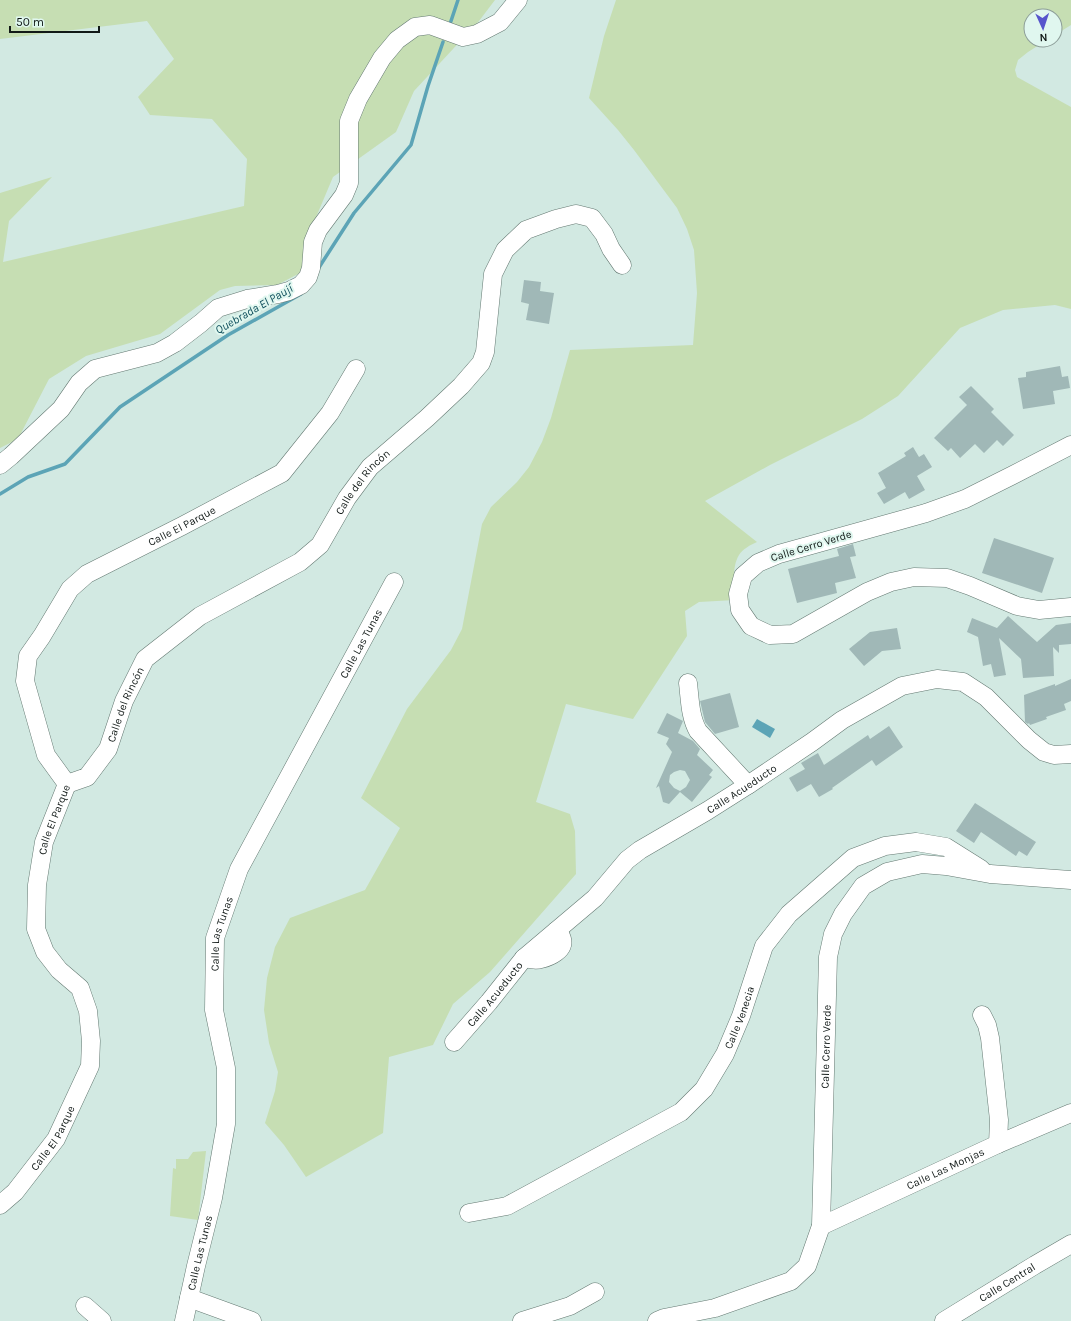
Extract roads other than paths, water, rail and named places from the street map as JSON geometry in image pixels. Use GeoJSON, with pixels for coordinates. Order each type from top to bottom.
{"type":"FeatureCollection","features":[{"type":"Feature","properties":{"kind":"street"},"geometry":{"type":"LineString","coordinates":[[0,465],[61,409],[79,383],[95,369],[157,353],[176,343],[202,323],[218,308],[247,299],[284,292],[301,285],[308,277],[311,268],[313,242],[318,230],[344,195],[349,183],[349,121],[358,99],[382,58],[397,40],[415,27],[430,25],[463,37],[477,34],[500,22],[518,0]]}},
{"type":"Feature","properties":{"kind":"street","name":"Calle del Rincón"},"geometry":{"type":"LineString","coordinates":[[67,784],[87,777],[108,749],[124,701],[145,659],[200,616],[300,562],[320,546],[347,498],[370,467],[427,418],[461,386],[481,363],[485,352],[493,274],[505,250],[526,230],[556,219],[576,214],[592,218],[604,234],[611,249],[622,265]]}},
{"type":"Feature","properties":{"kind":"street","name":"Calle El Parque"},"geometry":{"type":"LineString","coordinates":[[0,1205],[15,1192],[56,1139],[90,1066],[91,1041],[88,1011],[80,988],[59,970],[45,952],[36,929],[37,885],[44,842],[67,784],[46,755],[25,681],[28,656],[42,636],[70,589],[87,574],[282,473],[330,413],[356,369]]}},
{"type":"Feature","properties":{"kind":"street","name":"Calle Cerro Verde"},"geometry":{"type":"LineString","coordinates":[[1071,445],[1013,476],[965,499],[926,513],[779,554],[758,563],[743,576],[738,594],[740,610],[751,626],[770,635],[793,634],[867,592],[891,582],[914,577],[947,578],[1017,606],[1039,610],[1071,607]]}},
{"type":"Feature","properties":{"kind":"street","name":"Calle Las Tunas"},"geometry":{"type":"LineString","coordinates":[[184,1321],[213,1198],[226,1124],[226,1068],[214,1010],[215,938],[239,869],[394,582]]}},
{"type":"Feature","properties":{"kind":"street","name":"Calle Acueducto"},"geometry":{"type":"LineString","coordinates":[[454,1042],[489,1002],[524,958],[595,898],[627,860],[640,850],[707,812],[812,742],[842,720],[902,686],[937,679],[963,682],[986,697],[1029,740],[1044,752],[1054,756],[1071,754]]}},
{"type":"Feature","properties":{"kind":"street"},"geometry":{"type":"LineString","coordinates":[[688,683],[692,715],[694,724],[698,731],[748,785]]}},
{"type":"Feature","properties":{"kind":"street","name":"Calle Venecia"},"geometry":{"type":"LineString","coordinates":[[469,1213],[507,1206],[681,1112],[704,1089],[725,1054],[741,1016],[764,946],[789,914],[853,858],[885,846],[916,842],[946,847],[990,874]]}},
{"type":"Feature","properties":{"kind":"street","name":"Calle Cerro Verde"},"geometry":{"type":"LineString","coordinates":[[657,1321],[664,1318],[715,1308],[791,1281],[807,1266],[821,1226],[828,957],[833,934],[844,914],[863,886],[887,872],[922,864],[946,866],[990,874],[1071,880]]}},
{"type":"Feature","properties":{"kind":"street"},"geometry":{"type":"LineString","coordinates":[[982,1015],[987,1025],[990,1038],[998,1120],[998,1144]]}},
{"type":"Feature","properties":{"kind":"street","name":"Calle Las Monjas"},"geometry":{"type":"LineString","coordinates":[[821,1226],[998,1144],[1071,1113]]}},
{"type":"Feature","properties":{"kind":"street","name":"Calle Central"},"geometry":{"type":"LineString","coordinates":[[944,1321],[1071,1244]]}},
{"type":"Feature","properties":{"kind":"street"},"geometry":{"type":"LineString","coordinates":[[522,1321],[570,1306],[595,1292]]}},
{"type":"Feature","properties":{"kind":"street"},"geometry":{"type":"LineString","coordinates":[[189,1298],[252,1321]]}},
{"type":"Feature","properties":{"kind":"street"},"geometry":{"type":"LineString","coordinates":[[85,1306],[102,1321]]}},
{"type":"Feature","properties":{"kind":"water"},"geometry":{"type":"Polygon","coordinates":[[[757,719],[775,729],[770,738],[752,727],[757,719]]]}},
{"type":"Feature","properties":{"kind":"waterway","name":"Quebrada El Paují"},"geometry":{"type":"LineString","coordinates":[[450,24],[458,0]]}},
{"type":"Feature","properties":{"kind":"waterway","name":"Quebrada El Paují"},"geometry":{"type":"LineString","coordinates":[[318,269],[354,213],[411,145],[428,86],[443,42]]}},
{"type":"Feature","properties":{"kind":"waterway","name":"Quebrada El Paují"},"geometry":{"type":"LineString","coordinates":[[0,494],[28,477],[65,464],[120,407],[228,335],[301,294]]}}]}
